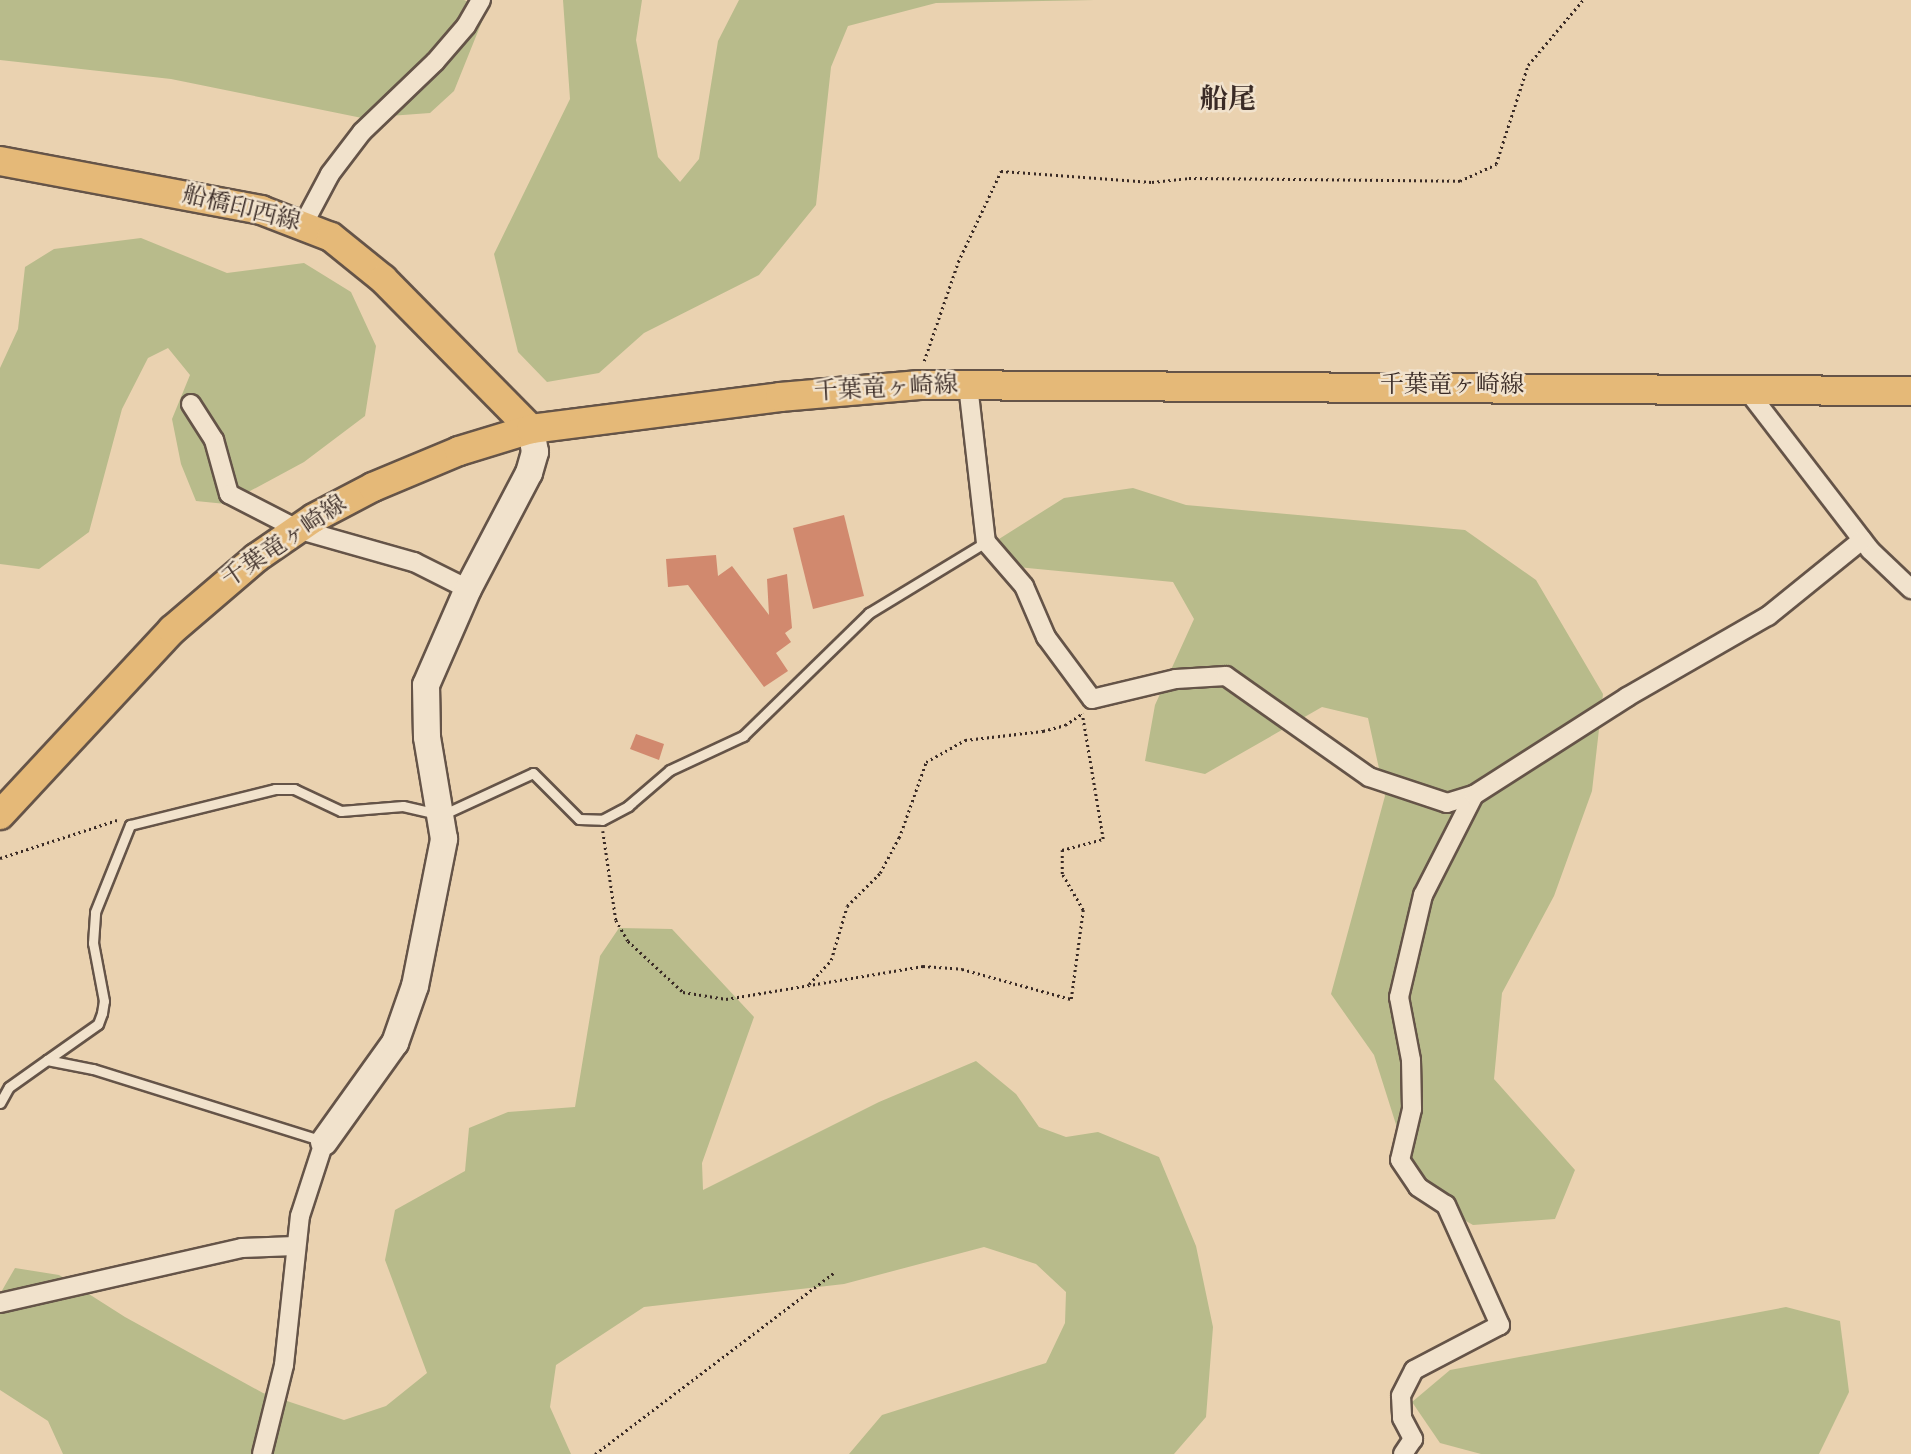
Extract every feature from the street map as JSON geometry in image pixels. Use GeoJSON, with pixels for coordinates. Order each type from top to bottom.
{"type":"FeatureCollection","features":[{"type":"Feature","properties":{"kind":"main road","name":"船橋印西線"},"geometry":{"type":"LineString","coordinates":[[1,158],[261,210],[304,223],[331,237],[364,262],[531,429]]}},
{"type":"Feature","properties":{"kind":"main road","name":"千葉竜ヶ崎線"},"geometry":{"type":"LineString","coordinates":[[0,815],[172,630],[215,591],[297,529],[335,506],[412,471],[531,429],[780,397],[919,385],[1911,391]]}},
{"type":"Feature","properties":{"kind":"street"},"geometry":{"type":"LineString","coordinates":[[304,223],[330,174],[362,132],[435,62],[466,26],[481,0]]}},
{"type":"Feature","properties":{"kind":"street"},"geometry":{"type":"LineString","coordinates":[[968,385],[986,542],[1024,586],[1046,637],[1093,699],[1176,679],[1226,676],[1369,777],[1447,803],[1474,795],[1593,718],[1768,616],[1862,540]]}},
{"type":"Feature","properties":{"kind":"street"},"geometry":{"type":"LineString","coordinates":[[1747,390],[1862,540],[1911,589]]}},
{"type":"Feature","properties":{"kind":"street"},"geometry":{"type":"LineString","coordinates":[[191,404],[214,440],[229,494],[297,529],[414,562],[468,589]]}},
{"type":"Feature","properties":{"kind":"street"},"geometry":{"type":"LineString","coordinates":[[262,1454],[284,1365],[295,1246],[324,1142],[394,1043],[411,998],[440,879],[442,815],[427,737],[426,685],[468,589],[529,473],[535,452],[531,429]]}},
{"type":"Feature","properties":{"kind":"street"},"geometry":{"type":"LineString","coordinates":[[1403,1454],[1413,1439],[1402,1418],[1401,1396],[1414,1370],[1500,1325],[1446,1205],[1418,1187],[1399,1160],[1412,1109],[1411,1060],[1399,997],[1423,894],[1474,795]]}},
{"type":"Feature","properties":{"kind":"street"},"geometry":{"type":"LineString","coordinates":[[0,1303],[242,1248],[295,1246]]}},
{"type":"Feature","properties":{"kind":"lane"},"geometry":{"type":"LineString","coordinates":[[0,1102],[9,1087],[98,1024],[104,1001],[93,943],[95,912],[130,825],[275,789],[294,789],[341,811],[402,806],[442,815],[533,773],[579,818],[602,821],[628,806],[670,770],[743,736],[869,613],[986,542]]}},
{"type":"Feature","properties":{"kind":"lane"},"geometry":{"type":"LineString","coordinates":[[47,1060],[93,1069],[324,1142]]}},
{"type":"Feature","properties":{"kind":"path"},"geometry":{"type":"LineString","coordinates":[[919,385],[927,343],[1001,171],[1152,182],[1189,178],[1460,181],[1496,164],[1528,65],[1583,0]]}},
{"type":"Feature","properties":{"kind":"path"},"geometry":{"type":"LineString","coordinates":[[808,985],[831,960],[847,906],[880,873],[893,850],[926,762],[965,740],[1043,731],[1065,725],[1082,714],[1093,699]]}},
{"type":"Feature","properties":{"kind":"path"},"geometry":{"type":"LineString","coordinates":[[602,821],[616,920],[628,941],[666,980],[704,999],[808,985],[923,965],[962,969],[1071,999],[1083,910],[1062,874],[1062,850],[1103,839],[1082,714]]}},
{"type":"Feature","properties":{"kind":"path"},"geometry":{"type":"LineString","coordinates":[[0,858],[125,818],[130,825]]}},
{"type":"Feature","properties":{"kind":"path"},"geometry":{"type":"LineString","coordinates":[[595,1454],[835,1272]]}},
{"type":"Feature","properties":{"kind":"green space"},"geometry":{"type":"Polygon","coordinates":[[[0,0],[464,0],[487,9],[454,91],[430,113],[362,118],[171,79],[0,60],[0,0]]]}},
{"type":"Feature","properties":{"kind":"green space"},"geometry":{"type":"Polygon","coordinates":[[[563,0],[642,0],[636,40],[658,157],[680,182],[699,159],[718,41],[739,0],[1095,0],[936,3],[848,26],[831,67],[816,205],[759,275],[644,333],[599,373],[547,382],[518,352],[494,254],[570,99],[563,0]]]}},
{"type":"Feature","properties":{"kind":"green space"},"geometry":{"type":"Polygon","coordinates":[[[141,238],[227,273],[304,263],[351,292],[376,346],[365,416],[304,462],[226,504],[196,501],[181,464],[172,419],[190,375],[168,348],[148,358],[122,409],[89,532],[39,569],[0,564],[0,368],[18,329],[25,267],[54,249],[141,238]]]}},
{"type":"Feature","properties":{"kind":"green space"},"geometry":{"type":"Polygon","coordinates":[[[1133,488],[1186,505],[1465,530],[1536,580],[1603,694],[1592,791],[1554,896],[1502,993],[1494,1079],[1575,1170],[1555,1219],[1473,1225],[1418,1194],[1374,1055],[1331,994],[1385,796],[1368,718],[1322,707],[1205,774],[1145,761],[1155,705],[1194,619],[1173,582],[1017,567],[999,539],[1064,498],[1133,488]]]}},
{"type":"Feature","properties":{"kind":"green space"},"geometry":{"type":"Polygon","coordinates":[[[619,928],[672,929],[754,1017],[702,1163],[703,1190],[879,1102],[976,1061],[1016,1094],[1039,1127],[1066,1137],[1098,1132],[1159,1157],[1196,1246],[1213,1327],[1206,1417],[1174,1454],[849,1454],[882,1415],[1046,1363],[1065,1323],[1066,1292],[1036,1264],[984,1247],[844,1284],[644,1307],[556,1365],[550,1407],[571,1454],[63,1454],[48,1421],[0,1390],[0,1294],[15,1268],[59,1275],[125,1317],[263,1393],[344,1420],[386,1406],[427,1373],[385,1260],[395,1210],[465,1171],[469,1128],[508,1112],[575,1107],[600,956],[619,928]]]}},
{"type":"Feature","properties":{"kind":"green space"},"geometry":{"type":"Polygon","coordinates":[[[1786,1307],[1840,1321],[1849,1392],[1819,1454],[1481,1454],[1440,1443],[1412,1402],[1450,1370],[1786,1307]]]}},
{"type":"Feature","properties":{"kind":"building"},"geometry":{"type":"Polygon","coordinates":[[[844,515],[864,596],[813,609],[793,528],[844,515]]]}},
{"type":"Feature","properties":{"kind":"building"},"geometry":{"type":"Polygon","coordinates":[[[716,555],[718,576],[732,566],[769,615],[767,579],[787,574],[792,628],[785,633],[791,642],[776,653],[788,671],[764,687],[688,585],[668,587],[666,559],[716,555]]]}},
{"type":"Feature","properties":{"kind":"building"},"geometry":{"type":"Polygon","coordinates":[[[636,734],[664,744],[659,760],[630,749],[636,734]]]}},
{"type":"Feature","properties":{"kind":"district","name":"船尾"},"geometry":{"type":"Point","coordinates":[1228,101]}}]}
